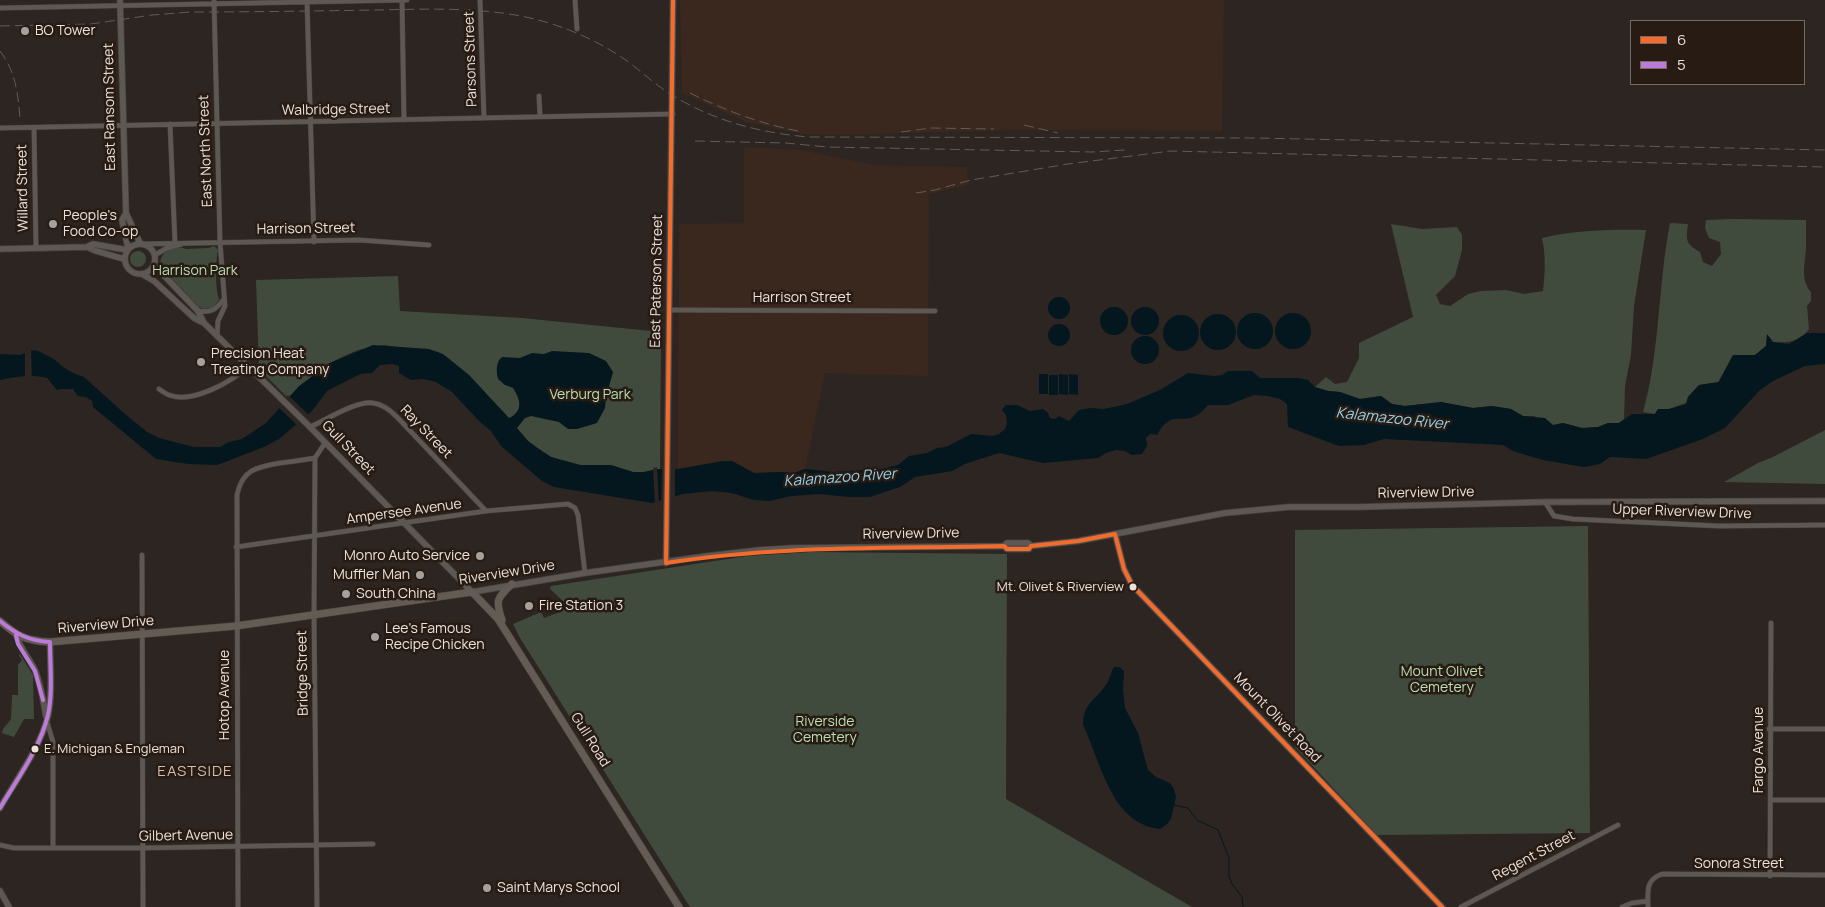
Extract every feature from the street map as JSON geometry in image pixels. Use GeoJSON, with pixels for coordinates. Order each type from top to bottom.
{"type":"FeatureCollection","features":[{"type":"Feature","properties":{"kind":"main road"},"geometry":{"type":"LineString","coordinates":[[507,632],[497,602],[500,596],[512,584]]}},
{"type":"Feature","properties":{"kind":"main road","name":"Riverview Drive"},"geometry":{"type":"LineString","coordinates":[[16,635],[35,641],[50,642],[142,635],[236,626],[472,592]]}},
{"type":"Feature","properties":{"kind":"main road","name":"Gull Road"},"geometry":{"type":"LineString","coordinates":[[472,592],[488,608],[507,632],[679,907]]}},
{"type":"Feature","properties":{"kind":"main road"},"geometry":{"type":"LineString","coordinates":[[0,621],[16,635]]}},
{"type":"Feature","properties":{"kind":"street"},"geometry":{"type":"LineString","coordinates":[[30,0],[30,8]]}},
{"type":"Feature","properties":{"kind":"street"},"geometry":{"type":"LineString","coordinates":[[402,0],[404,120]]}},
{"type":"Feature","properties":{"kind":"street"},"geometry":{"type":"LineString","coordinates":[[0,8],[121,3],[407,0]]}},
{"type":"Feature","properties":{"kind":"street","name":"Parsons Street"},"geometry":{"type":"LineString","coordinates":[[480,0],[484,118]]}},
{"type":"Feature","properties":{"kind":"street"},"geometry":{"type":"LineString","coordinates":[[576,0],[577,29]]}},
{"type":"Feature","properties":{"kind":"street","name":"East Paterson Street"},"geometry":{"type":"LineString","coordinates":[[666,563],[673,0]]}},
{"type":"Feature","properties":{"kind":"street"},"geometry":{"type":"LineString","coordinates":[[307,1],[314,242]]}},
{"type":"Feature","properties":{"kind":"street","name":"East North Street"},"geometry":{"type":"LineString","coordinates":[[214,2],[220,242],[223,300],[225,306],[218,322],[217,337]]}},
{"type":"Feature","properties":{"kind":"street","name":"East Ransom Street"},"geometry":{"type":"LineString","coordinates":[[121,3],[126,213],[143,243]]}},
{"type":"Feature","properties":{"kind":"street"},"geometry":{"type":"LineString","coordinates":[[539,96],[540,116]]}},
{"type":"Feature","properties":{"kind":"street","name":"Walbridge Street"},"geometry":{"type":"LineString","coordinates":[[0,128],[672,114]]}},
{"type":"Feature","properties":{"kind":"street"},"geometry":{"type":"LineString","coordinates":[[170,124],[174,243]]}},
{"type":"Feature","properties":{"kind":"street","name":"Willard Street"},"geometry":{"type":"LineString","coordinates":[[34,128],[36,248]]}},
{"type":"Feature","properties":{"kind":"street","name":"East Ransom Street"},"geometry":{"type":"LineString","coordinates":[[126,213],[122,220],[127,249]]}},
{"type":"Feature","properties":{"kind":"street","name":"Harrison Street"},"geometry":{"type":"LineString","coordinates":[[143,243],[359,240],[430,245]]}},
{"type":"Feature","properties":{"kind":"street"},"geometry":{"type":"LineString","coordinates":[[135,243],[143,243],[153,250],[155,256],[154,265],[142,274],[131,272],[125,264],[124,258],[127,249],[135,243]]}},
{"type":"Feature","properties":{"kind":"street","name":"Harrison Street"},"geometry":{"type":"LineString","coordinates":[[155,256],[168,248],[183,243]]}},
{"type":"Feature","properties":{"kind":"street"},"geometry":{"type":"LineString","coordinates":[[87,247],[93,244],[127,249]]}},
{"type":"Feature","properties":{"kind":"street"},"geometry":{"type":"LineString","coordinates":[[0,249],[87,247],[124,258]]}},
{"type":"Feature","properties":{"kind":"street","name":"Gull Street"},"geometry":{"type":"LineString","coordinates":[[154,265],[198,311],[204,323],[217,337],[309,426],[472,592]]}},
{"type":"Feature","properties":{"kind":"street","name":"Gull Street"},"geometry":{"type":"LineString","coordinates":[[142,274],[154,280],[194,318],[204,323]]}},
{"type":"Feature","properties":{"kind":"street"},"geometry":{"type":"LineString","coordinates":[[198,311],[214,310],[223,300]]}},
{"type":"Feature","properties":{"kind":"street","name":"Harrison Street"},"geometry":{"type":"LineString","coordinates":[[669,310],[935,311]]}},
{"type":"Feature","properties":{"kind":"street"},"geometry":{"type":"LineString","coordinates":[[159,389],[170,395],[178,396],[200,394],[222,385],[248,366]]}},
{"type":"Feature","properties":{"kind":"street","name":"Ray Street"},"geometry":{"type":"LineString","coordinates":[[309,426],[362,403],[373,403],[384,407],[397,417],[486,511]]}},
{"type":"Feature","properties":{"kind":"street"},"geometry":{"type":"LineString","coordinates":[[315,458],[325,443]]}},
{"type":"Feature","properties":{"kind":"street","name":"Hotop Avenue"},"geometry":{"type":"LineString","coordinates":[[238,907],[236,846],[236,502],[240,484],[248,473],[258,468],[315,458]]}},
{"type":"Feature","properties":{"kind":"street","name":"Bridge Street"},"geometry":{"type":"LineString","coordinates":[[315,458],[314,615],[318,907]]}},
{"type":"Feature","properties":{"kind":"street","name":"Riverview Drive"},"geometry":{"type":"LineString","coordinates":[[472,592],[512,584],[707,556],[793,548],[1004,546],[1007,543],[1028,543],[1031,546],[1078,541],[1204,516],[1272,508],[1545,502],[1825,501]]}},
{"type":"Feature","properties":{"kind":"street","name":"Upper Riverview Drive"},"geometry":{"type":"LineString","coordinates":[[1545,502],[1554,516],[1573,519],[1719,526],[1825,525]]}},
{"type":"Feature","properties":{"kind":"street","name":"Ampersee Avenue"},"geometry":{"type":"LineString","coordinates":[[236,547],[486,511],[568,504],[575,508],[580,526],[585,574]]}},
{"type":"Feature","properties":{"kind":"street","name":"Mount Olivet Road"},"geometry":{"type":"LineString","coordinates":[[1115,534],[1124,570],[1132,585],[1442,907]]}},
{"type":"Feature","properties":{"kind":"street"},"geometry":{"type":"LineString","coordinates":[[142,555],[143,907]]}},
{"type":"Feature","properties":{"kind":"street","name":"Fargo Avenue"},"geometry":{"type":"LineString","coordinates":[[1770,876],[1771,623]]}},
{"type":"Feature","properties":{"kind":"street"},"geometry":{"type":"LineString","coordinates":[[16,635],[18,644],[28,657],[38,679],[46,720],[53,742],[53,848]]}},
{"type":"Feature","properties":{"kind":"street"},"geometry":{"type":"LineString","coordinates":[[0,808],[39,741],[46,720],[50,693],[50,642]]}},
{"type":"Feature","properties":{"kind":"street"},"geometry":{"type":"LineString","coordinates":[[1770,729],[1825,729]]}},
{"type":"Feature","properties":{"kind":"street"},"geometry":{"type":"LineString","coordinates":[[1771,800],[1825,800]]}},
{"type":"Feature","properties":{"kind":"street","name":"Regent Street"},"geometry":{"type":"LineString","coordinates":[[1461,907],[1618,826]]}},
{"type":"Feature","properties":{"kind":"street","name":"Gilbert Avenue"},"geometry":{"type":"LineString","coordinates":[[0,844],[8,847],[143,848],[372,844]]}},
{"type":"Feature","properties":{"kind":"street","name":"Sonora Street"},"geometry":{"type":"LineString","coordinates":[[1648,901],[1649,883],[1653,878],[1662,874],[1825,876]]}},
{"type":"Feature","properties":{"kind":"street"},"geometry":{"type":"LineString","coordinates":[[0,891],[9,907]]}},
{"type":"Feature","properties":{"kind":"street"},"geometry":{"type":"LineString","coordinates":[[1622,907],[1632,903],[1648,901],[1648,907]]}},
{"type":"Feature","properties":{"kind":"shaded area"},"geometry":{"type":"Polygon","coordinates":[[[680,0],[1224,0],[1222,131],[1020,130],[833,135],[801,134],[746,122],[682,93],[680,0]]]}},
{"type":"Feature","properties":{"kind":"shaded area"},"geometry":{"type":"Polygon","coordinates":[[[744,147],[801,150],[875,165],[967,167],[968,185],[929,194],[928,376],[825,373],[805,469],[794,473],[754,473],[732,461],[678,469],[679,224],[744,223],[744,147]]]}},
{"type":"Feature","properties":{"kind":"green space"},"geometry":{"type":"Polygon","coordinates":[[[1706,220],[1806,220],[1804,277],[1811,292],[1811,301],[1807,306],[1809,329],[1802,337],[1788,342],[1773,342],[1767,335],[1766,346],[1755,355],[1733,355],[1718,382],[1699,385],[1688,397],[1686,403],[1669,409],[1658,409],[1655,414],[1643,412],[1653,366],[1670,223],[1688,224],[1687,237],[1689,244],[1700,252],[1703,262],[1712,266],[1721,254],[1720,242],[1709,238],[1705,228],[1706,220]]]}},
{"type":"Feature","properties":{"kind":"green space"},"geometry":{"type":"Polygon","coordinates":[[[1391,224],[1422,229],[1457,227],[1462,235],[1462,250],[1455,276],[1436,295],[1440,304],[1450,306],[1468,294],[1481,291],[1506,290],[1524,294],[1543,291],[1545,264],[1542,238],[1594,231],[1646,230],[1634,306],[1631,355],[1625,386],[1624,419],[1619,423],[1608,423],[1598,427],[1582,428],[1563,423],[1553,425],[1534,416],[1523,416],[1511,409],[1492,406],[1473,408],[1441,402],[1405,406],[1392,404],[1381,396],[1360,399],[1340,392],[1315,387],[1326,377],[1335,384],[1347,382],[1359,358],[1359,343],[1413,317],[1391,224]]]}},
{"type":"Feature","properties":{"kind":"green space","name":"Harrison Park"},"geometry":{"type":"Polygon","coordinates":[[[214,246],[218,250],[216,275],[219,300],[213,308],[203,309],[161,267],[160,262],[164,254],[172,249],[209,248],[214,246]]]}},
{"type":"Feature","properties":{"kind":"green space"},"geometry":{"type":"Polygon","coordinates":[[[138,251],[144,253],[146,259],[144,265],[138,267],[132,265],[130,259],[132,253],[138,251]]]}},
{"type":"Feature","properties":{"kind":"green space","name":"Verburg Park"},"geometry":{"type":"Polygon","coordinates":[[[398,276],[400,311],[522,318],[661,332],[660,469],[633,472],[611,465],[580,465],[551,457],[528,441],[469,375],[397,347],[384,345],[358,350],[342,357],[330,363],[288,398],[259,369],[256,280],[398,276]]]}},
{"type":"Feature","properties":{"kind":"green space"},"geometry":{"type":"Polygon","coordinates":[[[1825,430],[1825,484],[1724,482],[1758,463],[1825,430]]]}},
{"type":"Feature","properties":{"kind":"green space","name":"Mount Olivet Cemetery"},"geometry":{"type":"Polygon","coordinates":[[[1588,526],[1590,833],[1377,835],[1295,747],[1295,530],[1588,526]]]}},
{"type":"Feature","properties":{"kind":"green space","name":"Riverside Cemetery"},"geometry":{"type":"Polygon","coordinates":[[[811,552],[1007,554],[1006,799],[1192,907],[690,907],[513,624],[541,612],[544,618],[563,611],[565,603],[550,589],[551,586],[747,556],[811,552]]]}},
{"type":"Feature","properties":{"kind":"green space"},"geometry":{"type":"Polygon","coordinates":[[[20,654],[33,675],[34,719],[24,719],[14,737],[2,733],[11,719],[12,695],[18,695],[18,665],[22,660],[20,654]]]}},
{"type":"Feature","properties":{"kind":"water"},"geometry":{"type":"Polygon","coordinates":[[[1059,297],[1067,300],[1070,308],[1067,316],[1059,319],[1051,316],[1048,308],[1051,300],[1059,297]]]}},
{"type":"Feature","properties":{"kind":"water"},"geometry":{"type":"Polygon","coordinates":[[[1114,307],[1124,311],[1128,321],[1124,331],[1114,335],[1104,331],[1100,321],[1104,311],[1114,307]]]}},
{"type":"Feature","properties":{"kind":"water"},"geometry":{"type":"Polygon","coordinates":[[[1145,307],[1155,311],[1159,321],[1155,331],[1145,335],[1135,331],[1131,321],[1135,311],[1145,307]]]}},
{"type":"Feature","properties":{"kind":"water"},"geometry":{"type":"Polygon","coordinates":[[[1255,313],[1262,314],[1268,318],[1272,324],[1272,338],[1268,344],[1262,348],[1255,349],[1248,348],[1242,344],[1238,338],[1237,331],[1238,324],[1242,318],[1248,314],[1255,313]]]}},
{"type":"Feature","properties":{"kind":"water"},"geometry":{"type":"Polygon","coordinates":[[[1293,313],[1300,314],[1306,318],[1310,324],[1310,338],[1306,344],[1300,348],[1293,349],[1286,348],[1280,344],[1276,338],[1275,331],[1276,324],[1280,318],[1286,314],[1293,313]]]}},
{"type":"Feature","properties":{"kind":"water"},"geometry":{"type":"Polygon","coordinates":[[[1218,314],[1225,315],[1231,319],[1235,325],[1235,339],[1231,345],[1225,349],[1218,350],[1211,349],[1205,345],[1201,339],[1200,332],[1201,325],[1205,319],[1211,315],[1218,314]]]}},
{"type":"Feature","properties":{"kind":"water"},"geometry":{"type":"Polygon","coordinates":[[[1181,315],[1188,316],[1194,320],[1198,326],[1198,340],[1194,346],[1188,350],[1181,351],[1174,350],[1168,346],[1164,340],[1163,333],[1164,326],[1168,320],[1174,316],[1181,315]]]}},
{"type":"Feature","properties":{"kind":"water"},"geometry":{"type":"Polygon","coordinates":[[[1059,324],[1067,327],[1070,335],[1067,343],[1059,346],[1051,343],[1048,335],[1051,327],[1059,324]]]}},
{"type":"Feature","properties":{"kind":"water","name":"Kalamazoo River"},"geometry":{"type":"Polygon","coordinates":[[[1807,333],[1825,333],[1825,364],[1805,366],[1773,381],[1760,390],[1725,428],[1703,439],[1646,459],[1610,457],[1600,464],[1584,467],[1543,460],[1513,451],[1503,445],[1384,439],[1364,445],[1339,446],[1288,427],[1287,404],[1280,399],[1254,395],[1228,405],[1208,405],[1193,417],[1167,422],[1157,435],[1150,434],[1146,438],[1147,446],[1142,454],[1132,455],[1125,451],[1116,450],[1098,458],[1043,463],[999,453],[965,464],[952,471],[915,477],[900,487],[870,497],[820,494],[792,496],[769,501],[754,500],[732,493],[712,491],[683,494],[652,503],[554,487],[542,481],[501,446],[491,431],[452,392],[436,382],[423,379],[411,380],[399,373],[399,366],[393,364],[380,365],[372,373],[360,374],[327,391],[311,412],[279,439],[264,447],[217,465],[188,464],[156,459],[93,407],[92,401],[86,397],[78,396],[73,389],[57,390],[47,378],[29,376],[0,380],[0,354],[20,355],[33,350],[38,351],[54,359],[73,373],[84,377],[147,432],[159,438],[194,447],[220,447],[229,442],[242,439],[266,423],[299,386],[330,363],[373,345],[429,349],[443,354],[469,375],[509,418],[517,412],[519,400],[513,388],[505,385],[498,379],[497,366],[502,357],[520,358],[532,353],[544,354],[552,351],[589,353],[606,361],[613,372],[605,408],[597,423],[577,429],[568,429],[559,422],[531,416],[525,418],[517,428],[528,441],[551,457],[580,465],[611,465],[633,472],[678,469],[732,461],[754,473],[794,473],[805,469],[833,472],[881,469],[898,465],[909,456],[946,447],[971,434],[993,436],[999,434],[1005,429],[1007,423],[1006,415],[1002,410],[1006,405],[1017,405],[1030,411],[1043,409],[1050,418],[1055,419],[1059,416],[1069,421],[1079,410],[1090,408],[1104,409],[1127,404],[1160,390],[1188,373],[1214,376],[1222,375],[1228,371],[1252,371],[1260,378],[1298,378],[1308,380],[1315,387],[1340,392],[1360,399],[1381,396],[1392,404],[1405,406],[1441,402],[1473,408],[1492,406],[1511,409],[1523,416],[1545,418],[1553,425],[1563,423],[1582,428],[1598,427],[1608,423],[1619,423],[1632,414],[1655,414],[1658,409],[1669,409],[1686,404],[1688,397],[1699,385],[1719,382],[1733,355],[1755,355],[1766,346],[1767,334],[1773,342],[1789,344],[1807,333]]]}},
{"type":"Feature","properties":{"kind":"water"},"geometry":{"type":"Polygon","coordinates":[[[1145,336],[1155,340],[1159,350],[1155,360],[1145,364],[1135,360],[1131,350],[1135,340],[1145,336]]]}},
{"type":"Feature","properties":{"kind":"water"},"geometry":{"type":"Polygon","coordinates":[[[1039,374],[1048,374],[1048,394],[1039,394],[1039,374]]]}},
{"type":"Feature","properties":{"kind":"water"},"geometry":{"type":"Polygon","coordinates":[[[1059,374],[1068,375],[1068,395],[1059,394],[1059,374]]]}},
{"type":"Feature","properties":{"kind":"water"},"geometry":{"type":"Polygon","coordinates":[[[1069,374],[1078,375],[1078,395],[1069,394],[1069,374]]]}},
{"type":"Feature","properties":{"kind":"water"},"geometry":{"type":"Polygon","coordinates":[[[1049,375],[1058,375],[1058,395],[1049,395],[1049,375]]]}},
{"type":"Feature","properties":{"kind":"water"},"geometry":{"type":"Polygon","coordinates":[[[1114,667],[1119,667],[1124,671],[1123,690],[1125,708],[1138,733],[1148,770],[1156,777],[1170,783],[1174,789],[1176,797],[1171,819],[1160,829],[1143,825],[1130,816],[1119,804],[1102,773],[1083,725],[1087,707],[1107,683],[1114,667]]]}},
{"type":"Feature","properties":{"kind":"pier"},"geometry":{"type":"Polygon","coordinates":[[[31,348],[32,379],[25,380],[25,351],[31,348]]]}},
{"type":"Feature","properties":{"kind":"pier"},"geometry":{"type":"Polygon","coordinates":[[[288,395],[310,416],[298,426],[277,406],[288,395]]]}},
{"type":"Feature","properties":{"kind":"pier"},"geometry":{"type":"Polygon","coordinates":[[[657,467],[659,504],[655,505],[653,468],[657,467]]]}},
{"type":"Feature","properties":{"kind":"pier"},"geometry":{"type":"Polygon","coordinates":[[[662,467],[675,467],[675,500],[661,503],[662,467]]]}},
{"type":"Feature","properties":{"kind":"waterway"},"geometry":{"type":"LineString","coordinates":[[1174,805],[1188,808],[1197,820],[1218,830],[1229,858],[1229,876],[1232,884],[1242,897],[1243,907]]}},
{"type":"Feature","properties":{"kind":"railway"},"geometry":{"type":"LineString","coordinates":[[0,26],[91,24],[152,15],[190,12],[441,9],[507,14],[549,23],[591,40],[621,56],[666,91],[688,104],[721,119],[755,129],[809,137],[1256,138],[1825,150]]}},
{"type":"Feature","properties":{"kind":"railway"},"geometry":{"type":"LineString","coordinates":[[0,51],[13,75],[20,119]]}},
{"type":"Feature","properties":{"kind":"railway"},"geometry":{"type":"LineString","coordinates":[[690,93],[743,116],[798,131]]}},
{"type":"Feature","properties":{"kind":"railway"},"geometry":{"type":"LineString","coordinates":[[1024,125],[1058,133]]}},
{"type":"Feature","properties":{"kind":"railway"},"geometry":{"type":"LineString","coordinates":[[901,132],[931,128],[994,129]]}},
{"type":"Feature","properties":{"kind":"railway"},"geometry":{"type":"LineString","coordinates":[[695,141],[786,143],[827,147],[1092,152],[1125,150]]}},
{"type":"Feature","properties":{"kind":"railway"},"geometry":{"type":"LineString","coordinates":[[916,193],[971,180],[1068,164],[1171,151],[1825,167]]}},
{"type":"Feature","properties":{"kind":"transit line","name":"6"},"geometry":{"type":"LineString","coordinates":[[673,0],[666,563],[708,557],[792,551],[1004,546],[1007,549],[1029,549],[1031,546],[1078,541],[1115,534],[1124,569],[1132,585],[1442,907]]}},
{"type":"Feature","properties":{"kind":"transit line","name":"5"},"geometry":{"type":"LineString","coordinates":[[0,621],[23,636],[50,642],[51,679],[50,706],[40,740],[0,808]]}},
{"type":"Feature","properties":{"kind":"transit line","name":"5"},"geometry":{"type":"LineString","coordinates":[[16,635],[18,644],[35,671],[43,700]]}},
{"type":"Feature","properties":{"kind":"place","name":"BO Tower"},"geometry":{"type":"Point","coordinates":[25,31]}},
{"type":"Feature","properties":{"kind":"place","name":"People's Food Co-op"},"geometry":{"type":"Point","coordinates":[53,224]}},
{"type":"Feature","properties":{"kind":"place","name":"Precision Heat Treating Company"},"geometry":{"type":"Point","coordinates":[201,362]}},
{"type":"Feature","properties":{"kind":"place","name":"Monro Auto Service"},"geometry":{"type":"Point","coordinates":[480,556]}},
{"type":"Feature","properties":{"kind":"place","name":"Muffler Man"},"geometry":{"type":"Point","coordinates":[420,575]}},
{"type":"Feature","properties":{"kind":"place","name":"Mt. Olivet & Riverview"},"geometry":{"type":"Point","coordinates":[1133,587]}},
{"type":"Feature","properties":{"kind":"place","name":"South China"},"geometry":{"type":"Point","coordinates":[346,594]}},
{"type":"Feature","properties":{"kind":"place","name":"Fire Station 3"},"geometry":{"type":"Point","coordinates":[529,606]}},
{"type":"Feature","properties":{"kind":"place","name":"Lee's Famous Recipe Chicken"},"geometry":{"type":"Point","coordinates":[375,637]}},
{"type":"Feature","properties":{"kind":"place","name":"E. Michigan & Engleman"},"geometry":{"type":"Point","coordinates":[35,749]}},
{"type":"Feature","properties":{"kind":"place","name":"Saint Marys School"},"geometry":{"type":"Point","coordinates":[487,888]}},
{"type":"Feature","properties":{"kind":"district","name":"EASTSIDE"},"geometry":{"type":"Point","coordinates":[195,772]}}]}
